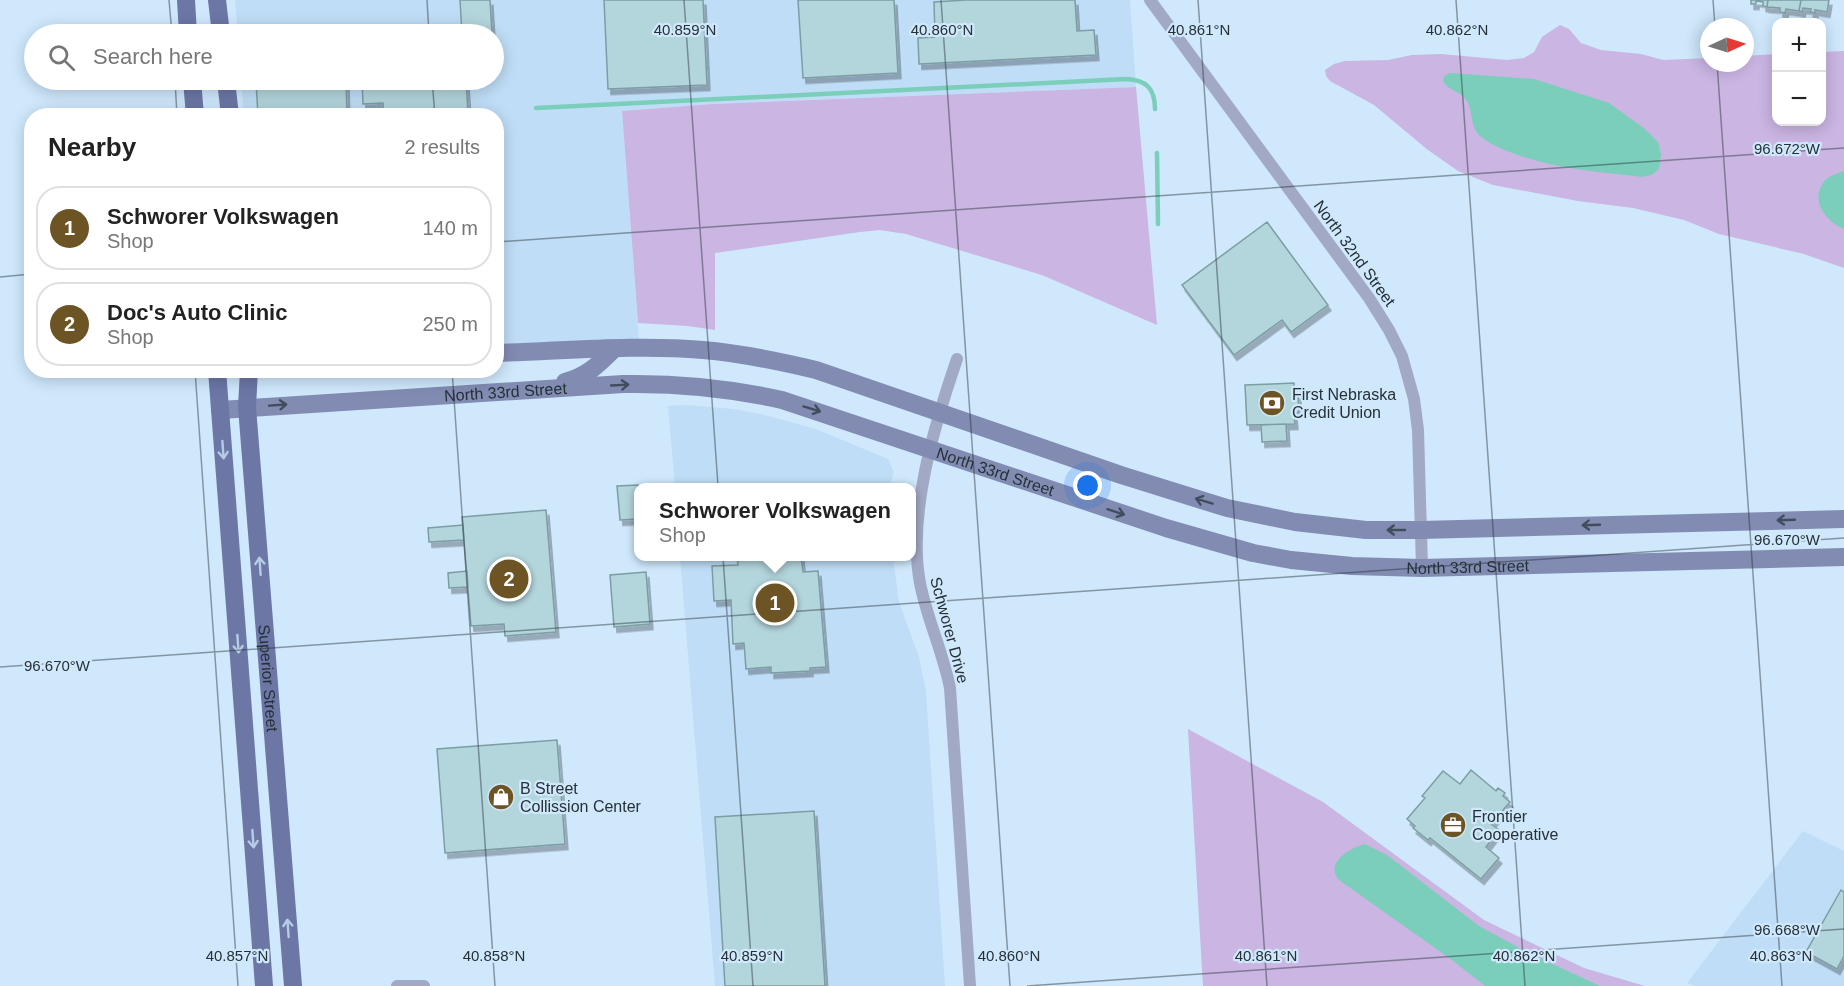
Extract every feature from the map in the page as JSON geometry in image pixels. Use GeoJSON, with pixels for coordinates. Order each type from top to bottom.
{"type":"FeatureCollection","features":[{"type":"Feature","properties":{"kind":"main road"},"geometry":{"type":"LineString","coordinates":[[186,0],[187,24]]}},
{"type":"Feature","properties":{"kind":"main road"},"geometry":{"type":"LineString","coordinates":[[217,0],[220,24]]}},
{"type":"Feature","properties":{"kind":"main road"},"geometry":{"type":"LineString","coordinates":[[193,90],[194,108]]}},
{"type":"Feature","properties":{"kind":"main road"},"geometry":{"type":"LineString","coordinates":[[227,90],[229,108]]}},
{"type":"Feature","properties":{"kind":"main road"},"geometry":{"type":"LineString","coordinates":[[538,390],[581,378],[614,350]]}},
{"type":"Feature","properties":{"kind":"main road"},"geometry":{"type":"LineString","coordinates":[[504,353],[700,350],[776,360],[816,369],[1121,475],[1227,508],[1331,527],[1366,530],[1421,530],[1844,519]]}},
{"type":"Feature","properties":{"kind":"main road","name":"Superior Street"},"geometry":{"type":"LineString","coordinates":[[218,378],[264,986]]}},
{"type":"Feature","properties":{"kind":"main road","name":"Superior Street"},"geometry":{"type":"LineString","coordinates":[[249,378],[247,407],[293,986]]}},
{"type":"Feature","properties":{"kind":"main road","name":"North 33rd Street"},"geometry":{"type":"LineString","coordinates":[[220,410],[651,384],[722,388],[782,400],[1166,528],[1253,553],[1318,563],[1422,568],[1844,557]]}},
{"type":"Feature","properties":{"kind":"street","name":"North 32nd Street"},"geometry":{"type":"LineString","coordinates":[[1150,0],[1370,298],[1402,356],[1414,399],[1418,430],[1422,568]]}},
{"type":"Feature","properties":{"kind":"street","name":"Schworer Drive"},"geometry":{"type":"LineString","coordinates":[[957,359],[931,451],[918,520],[917,567],[924,601],[942,654],[950,688],[970,986]]}},
{"type":"Feature","properties":{"kind":"street"},"geometry":{"type":"LineString","coordinates":[[397,986],[424,986]]}},
{"type":"Feature","properties":{"kind":"shaded area"},"geometry":{"type":"Polygon","coordinates":[[[235,0],[1130,0],[1136,87],[712,104],[622,111],[639,341],[504,347],[504,108],[243,108],[242,90],[504,90],[504,24],[237,24],[235,0]]]}},
{"type":"Feature","properties":{"kind":"shaded area"},"geometry":{"type":"Polygon","coordinates":[[[1560,25],[1569,29],[1581,43],[1601,50],[1641,54],[1663,60],[1700,58],[1700,72],[1754,72],[1754,55],[1772,54],[1772,126],[1826,126],[1826,52],[1844,51],[1844,268],[1804,254],[1719,234],[1684,220],[1633,208],[1578,201],[1493,185],[1458,171],[1428,150],[1374,105],[1330,81],[1325,70],[1345,61],[1388,60],[1412,55],[1441,54],[1507,60],[1524,58],[1534,52],[1542,37],[1560,25]]]}},
{"type":"Feature","properties":{"kind":"shaded area"},"geometry":{"type":"Polygon","coordinates":[[[1450,73],[1534,79],[1609,103],[1645,129],[1658,142],[1661,154],[1659,169],[1651,175],[1642,177],[1590,171],[1541,162],[1500,148],[1485,140],[1476,131],[1467,101],[1443,81],[1444,76],[1450,73]]]}},
{"type":"Feature","properties":{"kind":"shaded area"},"geometry":{"type":"Polygon","coordinates":[[[1136,87],[1157,325],[1042,275],[906,234],[880,230],[715,253],[715,330],[638,323],[622,111],[712,104],[1136,87]]]}},
{"type":"Feature","properties":{"kind":"shaded area"},"geometry":{"type":"Polygon","coordinates":[[[1844,171],[1844,229],[1826,216],[1818,197],[1819,190],[1825,181],[1844,171]]]}},
{"type":"Feature","properties":{"kind":"shaded area"},"geometry":{"type":"Polygon","coordinates":[[[687,405],[733,409],[816,429],[888,459],[894,472],[890,483],[675,483],[668,406],[687,405]]]}},
{"type":"Feature","properties":{"kind":"shaded area"},"geometry":{"type":"Polygon","coordinates":[[[680,561],[894,561],[899,602],[919,657],[926,691],[945,986],[715,986],[680,561]]]}},
{"type":"Feature","properties":{"kind":"shaded area"},"geometry":{"type":"Polygon","coordinates":[[[1188,729],[1323,802],[1484,920],[1584,968],[1645,986],[1203,986],[1188,729]]]}},
{"type":"Feature","properties":{"kind":"shaded area"},"geometry":{"type":"Polygon","coordinates":[[[1803,831],[1844,851],[1844,986],[1695,986],[1687,983],[1803,831]]]}},
{"type":"Feature","properties":{"kind":"shaded area"},"geometry":{"type":"Polygon","coordinates":[[[1365,844],[1387,855],[1479,926],[1529,953],[1600,986],[1485,986],[1339,880],[1335,874],[1337,862],[1352,849],[1365,844]]]}},
{"type":"Feature","properties":{"kind":"building"},"geometry":{"type":"Polygon","coordinates":[[[460,0],[490,0],[491,24],[461,24],[460,0]]]}},
{"type":"Feature","properties":{"kind":"building"},"geometry":{"type":"Polygon","coordinates":[[[604,0],[703,0],[707,85],[608,89],[604,0]]]}},
{"type":"Feature","properties":{"kind":"building"},"geometry":{"type":"Polygon","coordinates":[[[798,0],[894,0],[898,73],[803,78],[798,0]]]}},
{"type":"Feature","properties":{"kind":"building"},"geometry":{"type":"Polygon","coordinates":[[[1075,0],[1077,31],[1094,30],[1096,55],[919,64],[918,38],[935,37],[934,2],[1075,0]]]}},
{"type":"Feature","properties":{"kind":"building"},"geometry":{"type":"Polygon","coordinates":[[[1751,0],[1768,0],[1767,7],[1763,6],[1763,2],[1756,1],[1756,4],[1751,4],[1751,0]]]}},
{"type":"Feature","properties":{"kind":"building"},"geometry":{"type":"Polygon","coordinates":[[[1768,0],[1801,0],[1799,11],[1786,9],[1785,13],[1780,12],[1780,8],[1767,7],[1768,0]]]}},
{"type":"Feature","properties":{"kind":"building"},"geometry":{"type":"Polygon","coordinates":[[[1801,0],[1829,0],[1827,12],[1815,10],[1815,13],[1810,12],[1811,9],[1803,8],[1802,12],[1799,11],[1801,0]]]}},
{"type":"Feature","properties":{"kind":"building"},"geometry":{"type":"Polygon","coordinates":[[[257,90],[346,90],[347,108],[258,108],[257,90]]]}},
{"type":"Feature","properties":{"kind":"building"},"geometry":{"type":"Polygon","coordinates":[[[362,90],[467,90],[468,108],[383,108],[383,103],[363,104],[362,90]]]}},
{"type":"Feature","properties":{"kind":"building"},"geometry":{"type":"Polygon","coordinates":[[[1267,222],[1328,305],[1291,332],[1282,320],[1234,355],[1182,285],[1267,222]]]}},
{"type":"Feature","properties":{"kind":"building","name":"First Nebraska Credit Union"},"geometry":{"type":"Polygon","coordinates":[[[1294,383],[1294,394],[1298,394],[1299,412],[1294,413],[1295,424],[1247,425],[1245,385],[1294,383]]]}},
{"type":"Feature","properties":{"kind":"building"},"geometry":{"type":"Polygon","coordinates":[[[1286,424],[1287,441],[1262,442],[1261,425],[1286,424]]]}},
{"type":"Feature","properties":{"kind":"building"},"geometry":{"type":"Polygon","coordinates":[[[634,485],[634,519],[620,520],[617,486],[634,485]]]}},
{"type":"Feature","properties":{"kind":"building"},"geometry":{"type":"Polygon","coordinates":[[[546,510],[556,632],[505,636],[504,624],[471,626],[462,517],[546,510]]]}},
{"type":"Feature","properties":{"kind":"building"},"geometry":{"type":"Polygon","coordinates":[[[463,525],[464,540],[429,542],[428,528],[463,525]]]}},
{"type":"Feature","properties":{"kind":"building"},"geometry":{"type":"Polygon","coordinates":[[[738,561],[802,561],[803,572],[818,571],[826,667],[810,668],[810,671],[771,673],[771,667],[746,669],[744,643],[733,644],[731,600],[714,601],[712,566],[738,565],[738,561]]]}},
{"type":"Feature","properties":{"kind":"building"},"geometry":{"type":"Polygon","coordinates":[[[467,571],[468,587],[449,588],[448,573],[467,571]]]}},
{"type":"Feature","properties":{"kind":"building"},"geometry":{"type":"Polygon","coordinates":[[[646,572],[650,624],[614,627],[610,575],[646,572]]]}},
{"type":"Feature","properties":{"kind":"building","name":"B Street Collission Center"},"geometry":{"type":"Polygon","coordinates":[[[557,740],[565,844],[445,853],[437,749],[557,740]]]}},
{"type":"Feature","properties":{"kind":"building","name":"Frontier Cooperative"},"geometry":{"type":"Polygon","coordinates":[[[1471,770],[1496,791],[1498,788],[1505,793],[1503,796],[1510,802],[1491,824],[1499,830],[1486,847],[1499,858],[1481,879],[1430,838],[1428,840],[1413,828],[1415,826],[1407,819],[1443,771],[1460,784],[1471,770]]]}},
{"type":"Feature","properties":{"kind":"building"},"geometry":{"type":"Polygon","coordinates":[[[814,811],[825,986],[725,986],[715,817],[814,811]]]}},
{"type":"Feature","properties":{"kind":"building"},"geometry":{"type":"Polygon","coordinates":[[[1841,890],[1844,892],[1844,956],[1837,969],[1806,952],[1841,890]]]}},
{"type":"Feature","properties":{"kind":"waterway"},"geometry":{"type":"LineString","coordinates":[[536,108],[1126,79],[1139,81],[1148,86],[1155,102],[1155,109]]}},
{"type":"Feature","properties":{"kind":"waterway"},"geometry":{"type":"LineString","coordinates":[[1157,153],[1158,224]]}},
{"type":"Feature","properties":{"kind":"place","name":"First Nebraska Credit Union"},"geometry":{"type":"Point","coordinates":[1272,403]}},
{"type":"Feature","properties":{"kind":"place","name":"Doc's Auto Clinic"},"geometry":{"type":"Point","coordinates":[509,579]}},
{"type":"Feature","properties":{"kind":"place","name":"Schworer Volkswagen"},"geometry":{"type":"Point","coordinates":[775,603]}},
{"type":"Feature","properties":{"kind":"place","name":"B Street Collission Center"},"geometry":{"type":"Point","coordinates":[501,797]}},
{"type":"Feature","properties":{"kind":"place","name":"Frontier Cooperative"},"geometry":{"type":"Point","coordinates":[1453,825]}}]}
